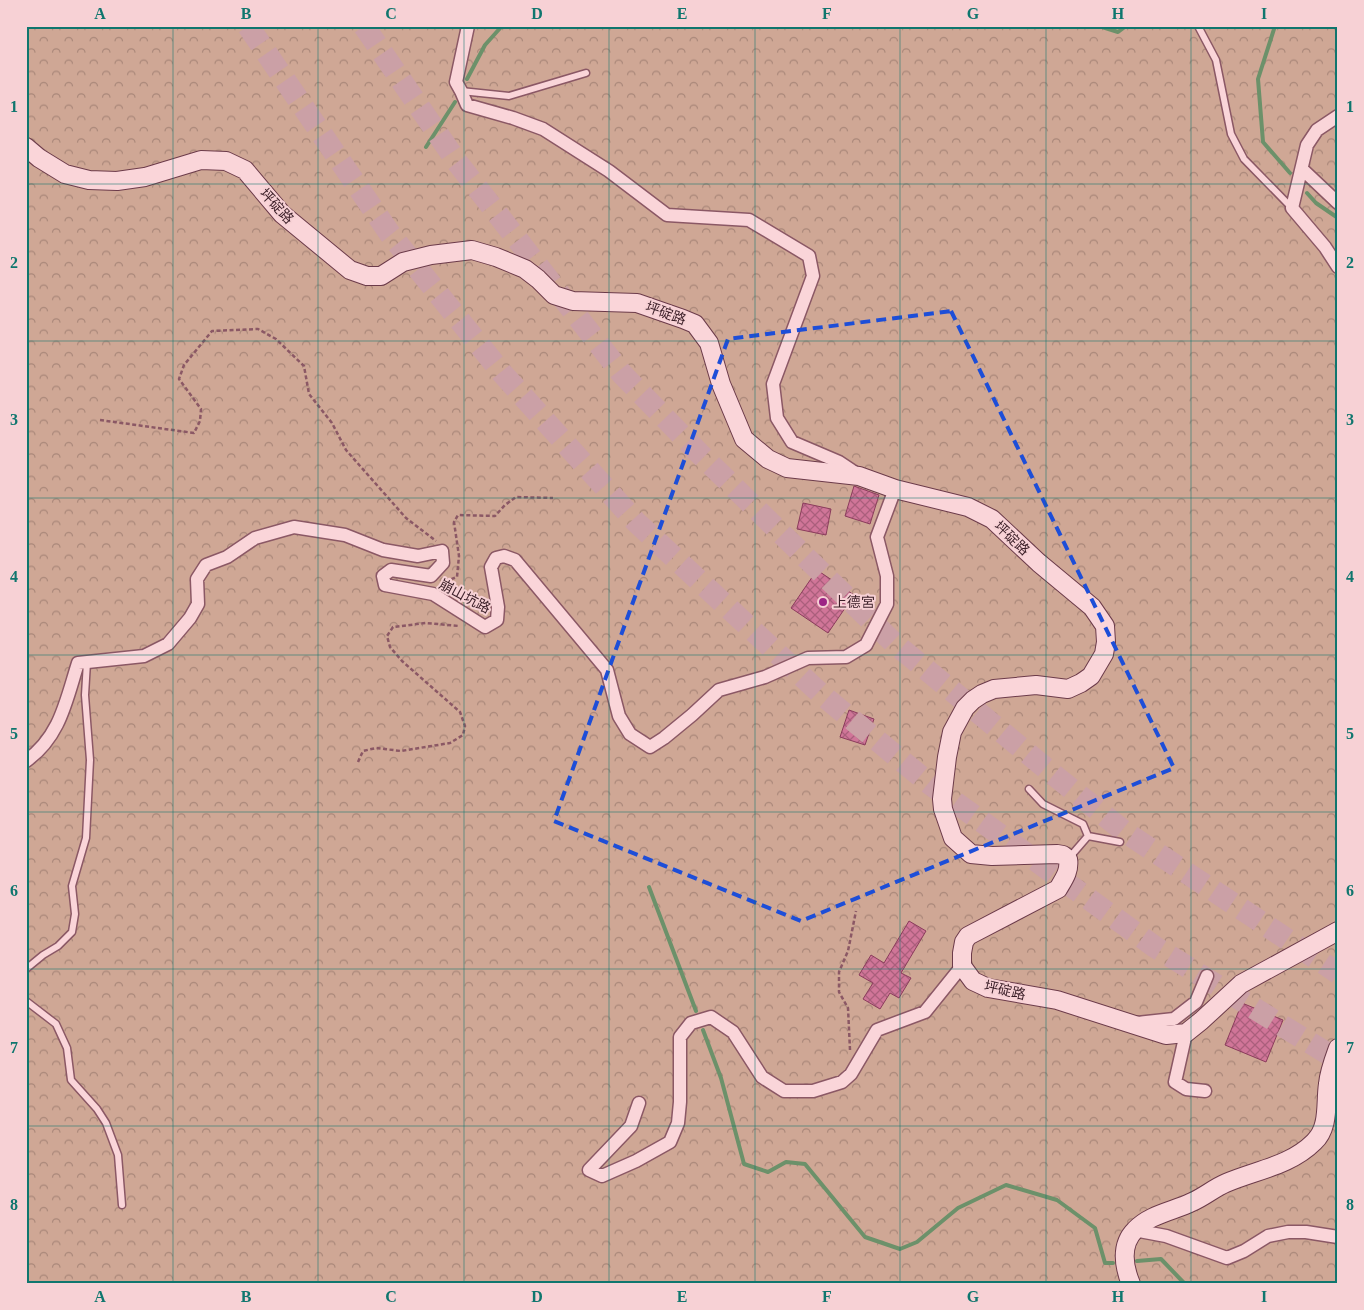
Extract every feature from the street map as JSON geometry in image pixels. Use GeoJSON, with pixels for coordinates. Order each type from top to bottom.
{"type":"FeatureCollection","features":[{"type":"Feature","properties":{"kind":"main road","name":"坪碇路"},"geometry":{"type":"LineString","coordinates":[[26,147],[39,158],[65,174],[90,180],[117,181],[145,177],[201,160],[226,162],[245,170],[282,214],[350,270],[367,276],[381,276],[403,262],[431,255],[472,250],[496,257],[525,269],[554,295],[572,302],[637,303],[683,318],[695,324],[709,343],[721,384],[744,439],[768,459],[787,468],[859,476],[895,489],[968,507],[992,519],[1039,563],[1092,607],[1105,626],[1106,642],[1104,654],[1091,676],[1082,683],[1068,689],[1036,685],[994,689],[973,700],[965,708],[952,732],[942,798],[943,809],[953,838],[971,854],[992,856],[1056,854],[1063,855],[1068,859]]}},
{"type":"Feature","properties":{"kind":"main road"},"geometry":{"type":"LineString","coordinates":[[962,966],[964,942],[968,936],[1058,889],[1069,866],[1068,859]]}},
{"type":"Feature","properties":{"kind":"main road"},"geometry":{"type":"LineString","coordinates":[[1186,1033],[1241,984],[1338,931]]}},
{"type":"Feature","properties":{"kind":"main road","name":"坪碇路"},"geometry":{"type":"LineString","coordinates":[[962,966],[972,981],[988,988],[1057,1000],[1166,1035],[1186,1033]]}},
{"type":"Feature","properties":{"kind":"main road"},"geometry":{"type":"LineString","coordinates":[[1132,1284],[1126,1273],[1124,1256],[1127,1242],[1134,1230],[1155,1216],[1192,1202],[1225,1183],[1299,1156],[1316,1140],[1322,1130],[1328,1110],[1328,1084],[1338,1048]]}},
{"type":"Feature","properties":{"kind":"street"},"geometry":{"type":"LineString","coordinates":[[468,26],[456,82],[466,105],[513,118],[543,129],[609,171],[667,215],[749,220],[809,256],[813,276],[773,384],[776,418],[792,442],[839,462],[859,476]]}},
{"type":"Feature","properties":{"kind":"street"},"geometry":{"type":"LineString","coordinates":[[1338,116],[1317,130],[1306,145],[1292,208],[1325,246],[1338,267]]}},
{"type":"Feature","properties":{"kind":"street"},"geometry":{"type":"LineString","coordinates":[[1302,169],[1338,203]]}},
{"type":"Feature","properties":{"kind":"street","name":"崩山坑路"},"geometry":{"type":"LineString","coordinates":[[442,551],[443,563],[431,576],[391,570],[383,576],[386,585],[433,594],[486,627],[497,620],[498,607],[491,567],[496,558],[504,556],[515,560],[607,670],[619,716],[630,734],[650,747],[692,715],[719,690],[765,677],[808,658],[846,657],[866,645],[887,604],[887,576],[877,537],[895,489]]}},
{"type":"Feature","properties":{"kind":"street"},"geometry":{"type":"LineString","coordinates":[[26,761],[40,751],[61,718],[78,663],[144,656],[168,644],[190,618],[198,604],[197,579],[206,565],[227,557],[255,538],[294,527],[345,535],[383,550],[418,556],[442,551]]}},
{"type":"Feature","properties":{"kind":"street"},"geometry":{"type":"LineString","coordinates":[[639,1103],[631,1126],[590,1170],[602,1176],[636,1161],[670,1142],[678,1123],[680,1102],[680,1037],[691,1023],[711,1017],[733,1032],[762,1077],[784,1091],[813,1091],[842,1082],[851,1074],[877,1030],[925,1012],[962,966]]}},
{"type":"Feature","properties":{"kind":"street"},"geometry":{"type":"LineString","coordinates":[[1132,1024],[1174,1019],[1196,1002],[1207,976]]}},
{"type":"Feature","properties":{"kind":"street"},"geometry":{"type":"LineString","coordinates":[[1186,1033],[1175,1082],[1186,1089],[1205,1091]]}},
{"type":"Feature","properties":{"kind":"street"},"geometry":{"type":"LineString","coordinates":[[1134,1230],[1166,1236],[1227,1258],[1268,1236],[1282,1233],[1306,1232],[1338,1237]]}},
{"type":"Feature","properties":{"kind":"lane"},"geometry":{"type":"LineString","coordinates":[[1198,26],[1216,60],[1231,134],[1244,159],[1292,208]]}},
{"type":"Feature","properties":{"kind":"lane"},"geometry":{"type":"LineString","coordinates":[[461,91],[509,96],[586,73]]}},
{"type":"Feature","properties":{"kind":"lane"},"geometry":{"type":"LineString","coordinates":[[26,969],[58,946],[72,932],[76,914],[72,886],[86,838],[90,760],[85,695],[87,662]]}},
{"type":"Feature","properties":{"kind":"lane"},"geometry":{"type":"LineString","coordinates":[[1029,789],[1043,804],[1083,824],[1088,836]]}},
{"type":"Feature","properties":{"kind":"lane"},"geometry":{"type":"LineString","coordinates":[[1068,859],[1088,836]]}},
{"type":"Feature","properties":{"kind":"lane"},"geometry":{"type":"LineString","coordinates":[[1088,836],[1120,842]]}},
{"type":"Feature","properties":{"kind":"lane"},"geometry":{"type":"LineString","coordinates":[[26,1001],[56,1024],[67,1048],[71,1080],[97,1108],[106,1123],[118,1155],[122,1205]]}},
{"type":"Feature","properties":{"kind":"path"},"geometry":{"type":"LineString","coordinates":[[100,420],[194,433],[200,422],[201,409],[179,379],[184,365],[212,332],[258,329],[276,339],[304,366],[309,394],[332,422],[346,450],[406,518],[434,538],[442,551]]}},
{"type":"Feature","properties":{"kind":"path"},"geometry":{"type":"LineString","coordinates":[[431,576],[449,580],[457,577],[459,556],[454,522],[458,515],[495,516],[516,497],[553,498]]}},
{"type":"Feature","properties":{"kind":"path"},"geometry":{"type":"LineString","coordinates":[[358,762],[363,751],[376,748],[400,751],[409,750],[450,743],[463,735],[465,726],[460,712],[402,661],[390,647],[387,636],[393,627],[426,623],[460,626]]}},
{"type":"Feature","properties":{"kind":"path"},"geometry":{"type":"LineString","coordinates":[[851,1074],[848,1008],[839,992],[839,972],[848,951],[856,911]]}},
{"type":"Feature","properties":{"kind":"highlighted area"},"geometry":{"type":"Polygon","coordinates":[[[951,311],[1174,768],[801,921],[554,821],[728,339],[951,311]]]}},
{"type":"Feature","properties":{"kind":"green space"},"geometry":{"type":"Polygon","coordinates":[[[26,26],[1338,26],[1338,1284],[26,1284],[26,26]]]}},
{"type":"Feature","properties":{"kind":"building"},"geometry":{"type":"Polygon","coordinates":[[[854,486],[879,495],[870,524],[845,516],[854,486]]]}},
{"type":"Feature","properties":{"kind":"building"},"geometry":{"type":"Polygon","coordinates":[[[803,503],[831,509],[826,535],[797,529],[803,503]]]}},
{"type":"Feature","properties":{"kind":"building","name":"上德宮"},"geometry":{"type":"Polygon","coordinates":[[[817,570],[854,595],[828,633],[791,608],[817,570]]]}},
{"type":"Feature","properties":{"kind":"building"},"geometry":{"type":"Polygon","coordinates":[[[849,710],[874,719],[865,745],[840,737],[849,710]]]}},
{"type":"Feature","properties":{"kind":"building"},"geometry":{"type":"Polygon","coordinates":[[[909,921],[926,931],[901,973],[911,978],[899,998],[890,993],[880,1009],[863,999],[873,983],[859,975],[871,955],[884,963],[909,921]]]}},
{"type":"Feature","properties":{"kind":"building"},"geometry":{"type":"Polygon","coordinates":[[[1242,1003],[1283,1020],[1266,1062],[1225,1045],[1242,1003]]]}},
{"type":"Feature","properties":{"kind":"waterway"},"geometry":{"type":"LineString","coordinates":[[467,79],[485,45],[502,26]]}},
{"type":"Feature","properties":{"kind":"waterway"},"geometry":{"type":"LineString","coordinates":[[1099,26],[1118,32],[1126,26]]}},
{"type":"Feature","properties":{"kind":"waterway"},"geometry":{"type":"LineString","coordinates":[[1275,26],[1258,79],[1263,142],[1290,173]]}},
{"type":"Feature","properties":{"kind":"waterway"},"geometry":{"type":"LineString","coordinates":[[426,147],[455,102]]}},
{"type":"Feature","properties":{"kind":"waterway"},"geometry":{"type":"LineString","coordinates":[[1307,193],[1316,203],[1338,218]]}},
{"type":"Feature","properties":{"kind":"waterway"},"geometry":{"type":"LineString","coordinates":[[649,887],[696,1011]]}},
{"type":"Feature","properties":{"kind":"waterway"},"geometry":{"type":"LineString","coordinates":[[703,1030],[721,1078],[744,1164],[768,1172],[786,1162],[805,1164],[865,1237],[900,1249],[917,1242],[958,1208],[1006,1185],[1057,1200],[1095,1228],[1105,1263],[1113,1263]]}},
{"type":"Feature","properties":{"kind":"waterway"},"geometry":{"type":"LineString","coordinates":[[1137,1261],[1161,1259],[1185,1284]]}},
{"type":"Feature","properties":{"kind":"tunnel"},"geometry":{"type":"LineString","coordinates":[[248,26],[390,234],[502,373],[636,522],[821,694],[930,784],[1155,947],[1338,1060]]}},
{"type":"Feature","properties":{"kind":"tunnel"},"geometry":{"type":"LineString","coordinates":[[364,26],[457,162],[622,374],[699,453],[831,582],[893,642],[1125,832],[1338,973]]}},
{"type":"Feature","properties":{"kind":"place","name":"上德宮"},"geometry":{"type":"Point","coordinates":[823,602]}}]}
